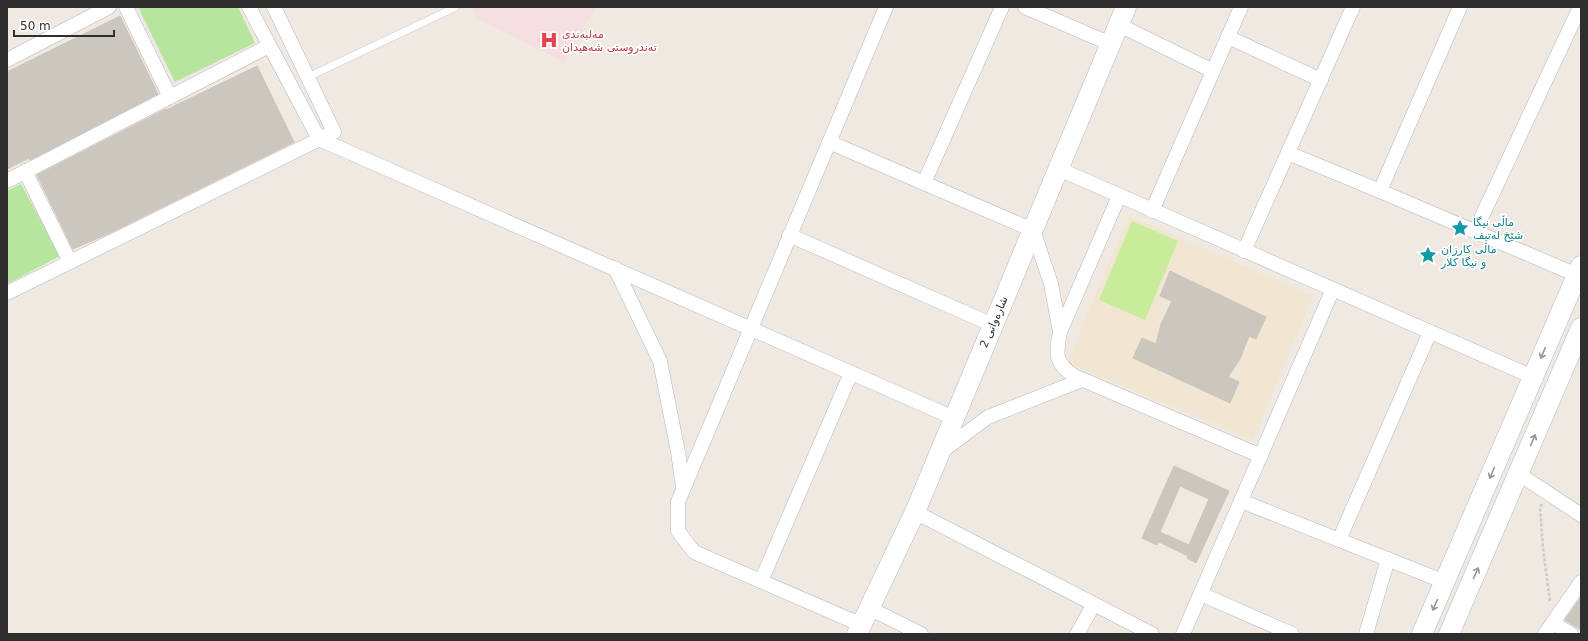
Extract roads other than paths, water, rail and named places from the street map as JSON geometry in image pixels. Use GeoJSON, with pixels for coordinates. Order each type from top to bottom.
{"type":"FeatureCollection","features":[{"type":"Feature","properties":{"kind":"main road","name":"شارەوانی 2"},"geometry":{"type":"LineString","coordinates":[[863,622],[915,512],[1123,16]]}},
{"type":"Feature","properties":{"kind":"main road"},"geometry":{"type":"LineString","coordinates":[[1422,634],[1554,329],[1578,280]]}},
{"type":"Feature","properties":{"kind":"main road"},"geometry":{"type":"LineString","coordinates":[[1449,634],[1579,333],[1574,333],[1570,329],[1564,327],[1554,329]]}},
{"type":"Feature","properties":{"kind":"street"},"geometry":{"type":"LineString","coordinates":[[7,60],[109,7]]}},
{"type":"Feature","properties":{"kind":"street"},"geometry":{"type":"LineString","coordinates":[[126,7],[170,97]]}},
{"type":"Feature","properties":{"kind":"street"},"geometry":{"type":"LineString","coordinates":[[249,7],[319,139],[954,418]]}},
{"type":"Feature","properties":{"kind":"street"},"geometry":{"type":"LineString","coordinates":[[7,293],[334,132],[274,7]]}},
{"type":"Feature","properties":{"kind":"street"},"geometry":{"type":"LineString","coordinates":[[886,7],[683,488],[678,502],[678,531],[694,552],[761,581],[863,622],[921,634]]}},
{"type":"Feature","properties":{"kind":"street"},"geometry":{"type":"LineString","coordinates":[[924,183],[1002,7]]}},
{"type":"Feature","properties":{"kind":"street"},"geometry":{"type":"LineString","coordinates":[[1025,7],[1111,44]]}},
{"type":"Feature","properties":{"kind":"street"},"geometry":{"type":"LineString","coordinates":[[1152,211],[1241,7]]}},
{"type":"Feature","properties":{"kind":"street"},"geometry":{"type":"LineString","coordinates":[[1244,251],[1353,7]]}},
{"type":"Feature","properties":{"kind":"street"},"geometry":{"type":"LineString","coordinates":[[1380,191],[1460,7]]}},
{"type":"Feature","properties":{"kind":"street"},"geometry":{"type":"LineString","coordinates":[[1476,231],[1580,7]]}},
{"type":"Feature","properties":{"kind":"street"},"geometry":{"type":"LineString","coordinates":[[1123,16],[1213,71]]}},
{"type":"Feature","properties":{"kind":"street"},"geometry":{"type":"LineString","coordinates":[[1228,37],[1321,80]]}},
{"type":"Feature","properties":{"kind":"street"},"geometry":{"type":"LineString","coordinates":[[7,181],[270,46]]}},
{"type":"Feature","properties":{"kind":"street"},"geometry":{"type":"LineString","coordinates":[[829,142],[1033,230],[1051,284],[1060,332]]}},
{"type":"Feature","properties":{"kind":"street"},"geometry":{"type":"LineString","coordinates":[[1288,154],[1476,231],[1578,280]]}},
{"type":"Feature","properties":{"kind":"street"},"geometry":{"type":"LineString","coordinates":[[1058,169],[1533,377]]}},
{"type":"Feature","properties":{"kind":"street"},"geometry":{"type":"LineString","coordinates":[[25,172],[70,262]]}},
{"type":"Feature","properties":{"kind":"street"},"geometry":{"type":"LineString","coordinates":[[1119,196],[1060,332],[1057,351],[1062,367],[1082,380],[1261,456]]}},
{"type":"Feature","properties":{"kind":"street"},"geometry":{"type":"LineString","coordinates":[[789,236],[993,325]]}},
{"type":"Feature","properties":{"kind":"street"},"geometry":{"type":"LineString","coordinates":[[615,268],[660,361],[678,452],[683,488]]}},
{"type":"Feature","properties":{"kind":"street"},"geometry":{"type":"LineString","coordinates":[[1183,634],[1333,289]]}},
{"type":"Feature","properties":{"kind":"street"},"geometry":{"type":"LineString","coordinates":[[1339,540],[1430,332]]}},
{"type":"Feature","properties":{"kind":"street"},"geometry":{"type":"LineString","coordinates":[[761,581],[851,373]]}},
{"type":"Feature","properties":{"kind":"street"},"geometry":{"type":"LineString","coordinates":[[939,454],[988,417],[1082,380]]}},
{"type":"Feature","properties":{"kind":"street"},"geometry":{"type":"LineString","coordinates":[[1519,474],[1581,515]]}},
{"type":"Feature","properties":{"kind":"street"},"geometry":{"type":"LineString","coordinates":[[1241,501],[1445,582]]}},
{"type":"Feature","properties":{"kind":"street"},"geometry":{"type":"LineString","coordinates":[[915,512],[1152,634]]}},
{"type":"Feature","properties":{"kind":"street"},"geometry":{"type":"LineString","coordinates":[[1366,634],[1388,559]]}},
{"type":"Feature","properties":{"kind":"street"},"geometry":{"type":"LineString","coordinates":[[1571,634],[1549,628],[1581,582]]}},
{"type":"Feature","properties":{"kind":"street"},"geometry":{"type":"LineString","coordinates":[[1201,594],[1292,634]]}},
{"type":"Feature","properties":{"kind":"street"},"geometry":{"type":"LineString","coordinates":[[1077,634],[1094,604]]}},
{"type":"Feature","properties":{"kind":"lane"},"geometry":{"type":"LineString","coordinates":[[308,77],[456,7]]}},
{"type":"Feature","properties":{"kind":"place","name":"مەلبەندی تەندروستی شەهیدان"},"geometry":{"type":"Point","coordinates":[549,40]}},
{"type":"Feature","properties":{"kind":"place","name":"ماڵی نیگا شێخ لەتیف"},"geometry":{"type":"Point","coordinates":[1460,228]}},
{"type":"Feature","properties":{"kind":"place","name":"ماڵی کارزان و نیگا کلار"},"geometry":{"type":"Point","coordinates":[1428,255]}}]}
